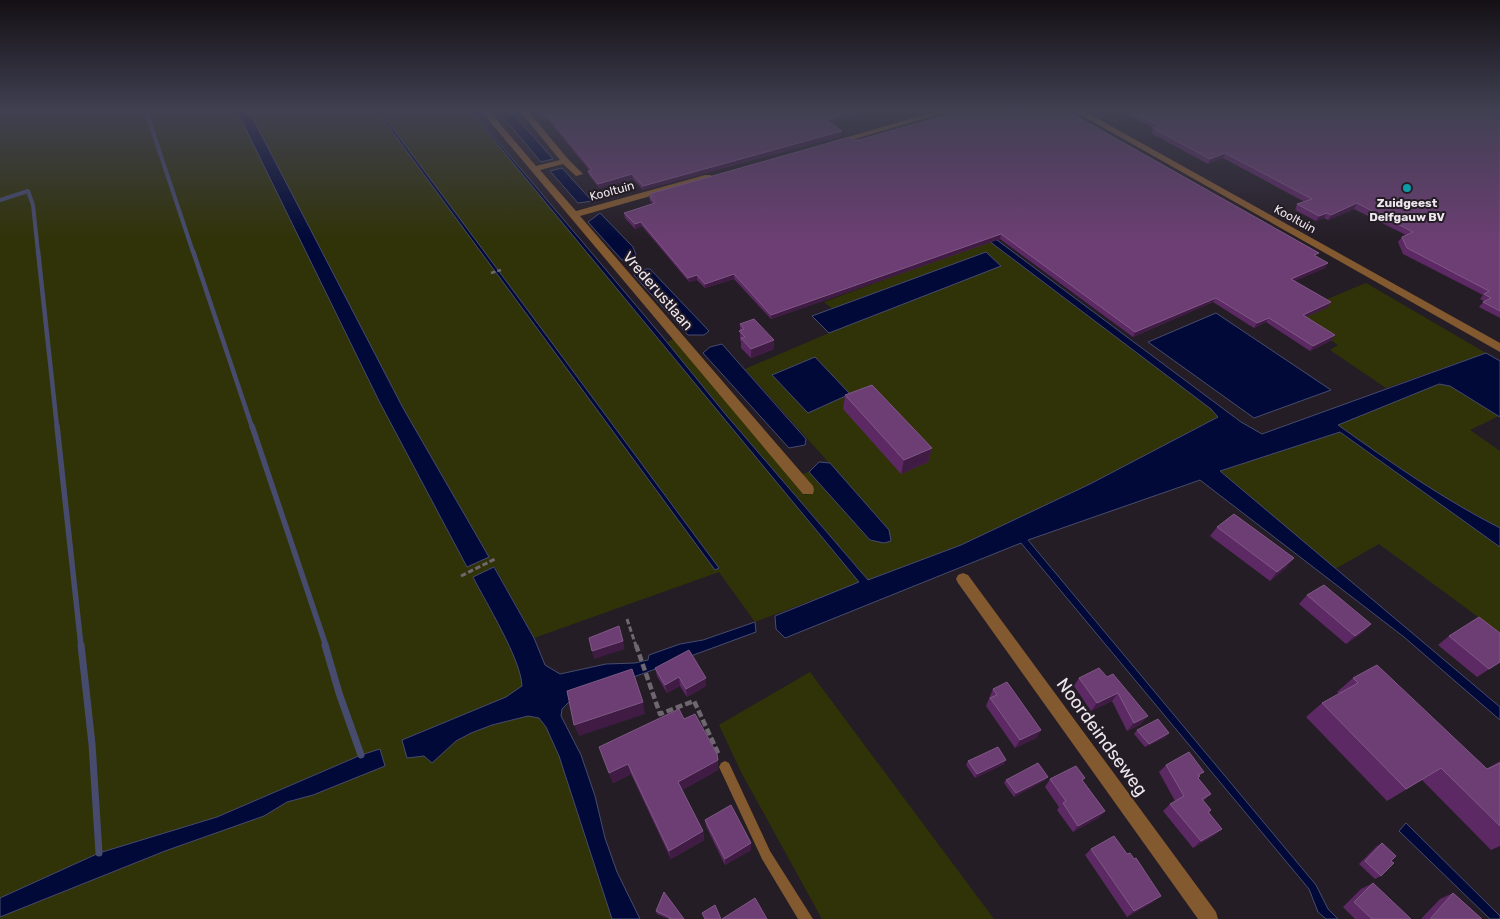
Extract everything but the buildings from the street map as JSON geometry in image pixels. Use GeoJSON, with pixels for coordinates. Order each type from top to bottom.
{"type":"FeatureCollection","features":[{"type":"Feature","properties":{"kind":"street","name":"Vrederustlaan"},"geometry":{"type":"LineString","coordinates":[[521,154],[808,490]]}},
{"type":"Feature","properties":{"kind":"street"},"geometry":{"type":"LineString","coordinates":[[559,154],[579,174]]}},
{"type":"Feature","properties":{"kind":"street","name":"Kooltuin"},"geometry":{"type":"LineString","coordinates":[[1154,154],[1500,348]]}},
{"type":"Feature","properties":{"kind":"street"},"geometry":{"type":"LineString","coordinates":[[534,169],[565,161]]}},
{"type":"Feature","properties":{"kind":"street","name":"Kooltuin"},"geometry":{"type":"LineString","coordinates":[[573,214],[716,175]]}},
{"type":"Feature","properties":{"kind":"street","name":"Noordeindseweg"},"geometry":{"type":"LineString","coordinates":[[963,579],[1209,919]]}},
{"type":"Feature","properties":{"kind":"lane"},"geometry":{"type":"LineString","coordinates":[[725,767],[766,855],[806,919]]}},
{"type":"Feature","properties":{"kind":"path"},"geometry":{"type":"LineString","coordinates":[[491,273],[501,270]]}},
{"type":"Feature","properties":{"kind":"path"},"geometry":{"type":"LineString","coordinates":[[461,576],[495,559]]}},
{"type":"Feature","properties":{"kind":"path"},"geometry":{"type":"LineString","coordinates":[[627,619],[660,714],[694,701],[725,767]]}},
{"type":"Feature","properties":{"kind":"green space"},"geometry":{"type":"Polygon","coordinates":[[[0,154],[258,154],[379,401],[467,567],[489,557],[403,408],[271,154],[506,154],[861,582],[755,622],[719,572],[534,638],[495,567],[473,577],[516,661],[522,686],[506,697],[402,740],[407,757],[424,756],[432,763],[456,741],[471,733],[492,725],[528,716],[539,718],[546,727],[559,756],[612,919],[0,919],[0,917],[165,851],[264,816],[286,802],[313,795],[385,766],[380,749],[360,755],[217,817],[99,853],[0,898],[0,154]]]}},
{"type":"Feature","properties":{"kind":"green space"},"geometry":{"type":"Polygon","coordinates":[[[989,241],[1211,409],[1218,417],[1090,484],[961,545],[868,580],[727,416],[667,342],[673,339],[805,495],[814,492],[802,474],[809,472],[870,540],[891,541],[889,530],[745,369],[829,333],[1000,266],[986,252],[833,309],[824,302],[989,241]]]}},
{"type":"Feature","properties":{"kind":"green space"},"geometry":{"type":"Polygon","coordinates":[[[1366,283],[1486,353],[1386,388],[1330,350],[1338,345],[1291,314],[1366,283]]]}},
{"type":"Feature","properties":{"kind":"green space"},"geometry":{"type":"Polygon","coordinates":[[[1439,384],[1450,386],[1499,416],[1470,430],[1500,451],[1500,528],[1437,492],[1338,425],[1439,384]]]}},
{"type":"Feature","properties":{"kind":"green space"},"geometry":{"type":"Polygon","coordinates":[[[1340,432],[1500,547],[1500,633],[1379,544],[1335,569],[1220,471],[1340,432]]]}},
{"type":"Feature","properties":{"kind":"green space"},"geometry":{"type":"Polygon","coordinates":[[[810,672],[994,919],[822,919],[741,772],[719,725],[810,672]]]}},
{"type":"Feature","properties":{"kind":"shaded area"},"geometry":{"type":"Polygon","coordinates":[[[258,154],[271,154],[403,408],[489,557],[467,567],[379,401],[258,154]]]}},
{"type":"Feature","properties":{"kind":"shaded area"},"geometry":{"type":"Polygon","coordinates":[[[409,154],[412,154],[719,568],[715,570],[409,154]]]}},
{"type":"Feature","properties":{"kind":"shaded area"},"geometry":{"type":"Polygon","coordinates":[[[505,154],[508,154],[727,416],[868,580],[961,545],[1090,484],[1218,417],[1211,409],[874,154],[882,154],[1241,422],[1262,434],[1486,353],[1500,361],[1500,417],[1450,386],[1439,384],[1338,425],[1437,492],[1500,528],[1500,547],[1340,432],[1220,471],[1500,707],[1500,720],[1404,637],[1200,480],[1028,540],[1316,885],[1328,909],[1338,919],[1326,919],[1318,912],[1309,889],[1021,543],[785,638],[776,629],[775,616],[859,582],[505,154]]]}},
{"type":"Feature","properties":{"kind":"shaded area"},"geometry":{"type":"Polygon","coordinates":[[[534,154],[549,154],[553,159],[541,162],[534,154]]]}},
{"type":"Feature","properties":{"kind":"shaded area"},"geometry":{"type":"Polygon","coordinates":[[[562,168],[592,201],[578,203],[550,171],[562,168]]]}},
{"type":"Feature","properties":{"kind":"shaded area"},"geometry":{"type":"Polygon","coordinates":[[[600,213],[633,247],[636,255],[622,260],[588,222],[600,213]]]}},
{"type":"Feature","properties":{"kind":"shaded area"},"geometry":{"type":"Polygon","coordinates":[[[986,252],[1001,266],[829,333],[812,316],[986,252]]]}},
{"type":"Feature","properties":{"kind":"shaded area"},"geometry":{"type":"Polygon","coordinates":[[[650,269],[709,331],[704,335],[688,335],[634,275],[650,269]]]}},
{"type":"Feature","properties":{"kind":"shaded area"},"geometry":{"type":"Polygon","coordinates":[[[1216,313],[1331,390],[1254,418],[1148,342],[1216,313]]]}},
{"type":"Feature","properties":{"kind":"shaded area"},"geometry":{"type":"Polygon","coordinates":[[[722,344],[806,439],[805,445],[789,448],[703,353],[710,347],[722,344]]]}},
{"type":"Feature","properties":{"kind":"shaded area"},"geometry":{"type":"Polygon","coordinates":[[[815,357],[850,394],[808,413],[772,375],[815,357]]]}},
{"type":"Feature","properties":{"kind":"shaded area"},"geometry":{"type":"Polygon","coordinates":[[[819,462],[830,463],[889,530],[891,541],[884,543],[870,540],[809,472],[819,462]]]}},
{"type":"Feature","properties":{"kind":"shaded area"},"geometry":{"type":"Polygon","coordinates":[[[494,567],[534,638],[545,665],[560,674],[606,664],[635,663],[648,660],[649,655],[680,644],[703,640],[755,622],[756,632],[571,700],[562,709],[561,716],[581,755],[595,796],[605,838],[617,872],[640,919],[612,919],[559,756],[546,727],[539,718],[528,716],[492,725],[471,733],[456,741],[432,763],[424,756],[407,758],[402,740],[506,697],[522,686],[516,661],[473,577],[494,567]]]}},
{"type":"Feature","properties":{"kind":"shaded area"},"geometry":{"type":"Polygon","coordinates":[[[380,749],[385,766],[313,795],[287,802],[264,816],[165,851],[0,917],[0,898],[99,853],[217,817],[361,755],[380,749]]]}},
{"type":"Feature","properties":{"kind":"shaded area"},"geometry":{"type":"Polygon","coordinates":[[[1406,823],[1500,916],[1500,919],[1490,919],[1399,831],[1406,823]]]}},
{"type":"Feature","properties":{"kind":"waterway"},"geometry":{"type":"LineString","coordinates":[[160,154],[193,252]]}},
{"type":"Feature","properties":{"kind":"waterway"},"geometry":{"type":"LineString","coordinates":[[0,200],[28,191],[33,205],[38,252]]}},
{"type":"Feature","properties":{"kind":"waterway"},"geometry":{"type":"LineString","coordinates":[[38,251],[57,427]]}},
{"type":"Feature","properties":{"kind":"waterway"},"geometry":{"type":"LineString","coordinates":[[193,251],[252,427]]}},
{"type":"Feature","properties":{"kind":"waterway"},"geometry":{"type":"LineString","coordinates":[[57,426],[81,646]]}},
{"type":"Feature","properties":{"kind":"waterway"},"geometry":{"type":"LineString","coordinates":[[252,426],[326,646]]}},
{"type":"Feature","properties":{"kind":"waterway"},"geometry":{"type":"LineString","coordinates":[[81,645],[92,744],[99,853]]}},
{"type":"Feature","properties":{"kind":"waterway"},"geometry":{"type":"LineString","coordinates":[[325,645],[339,693],[361,755]]}},
{"type":"Feature","properties":{"kind":"place","name":"Zuidgeest Delfgauw BV"},"geometry":{"type":"Point","coordinates":[1407,188]}}]}
